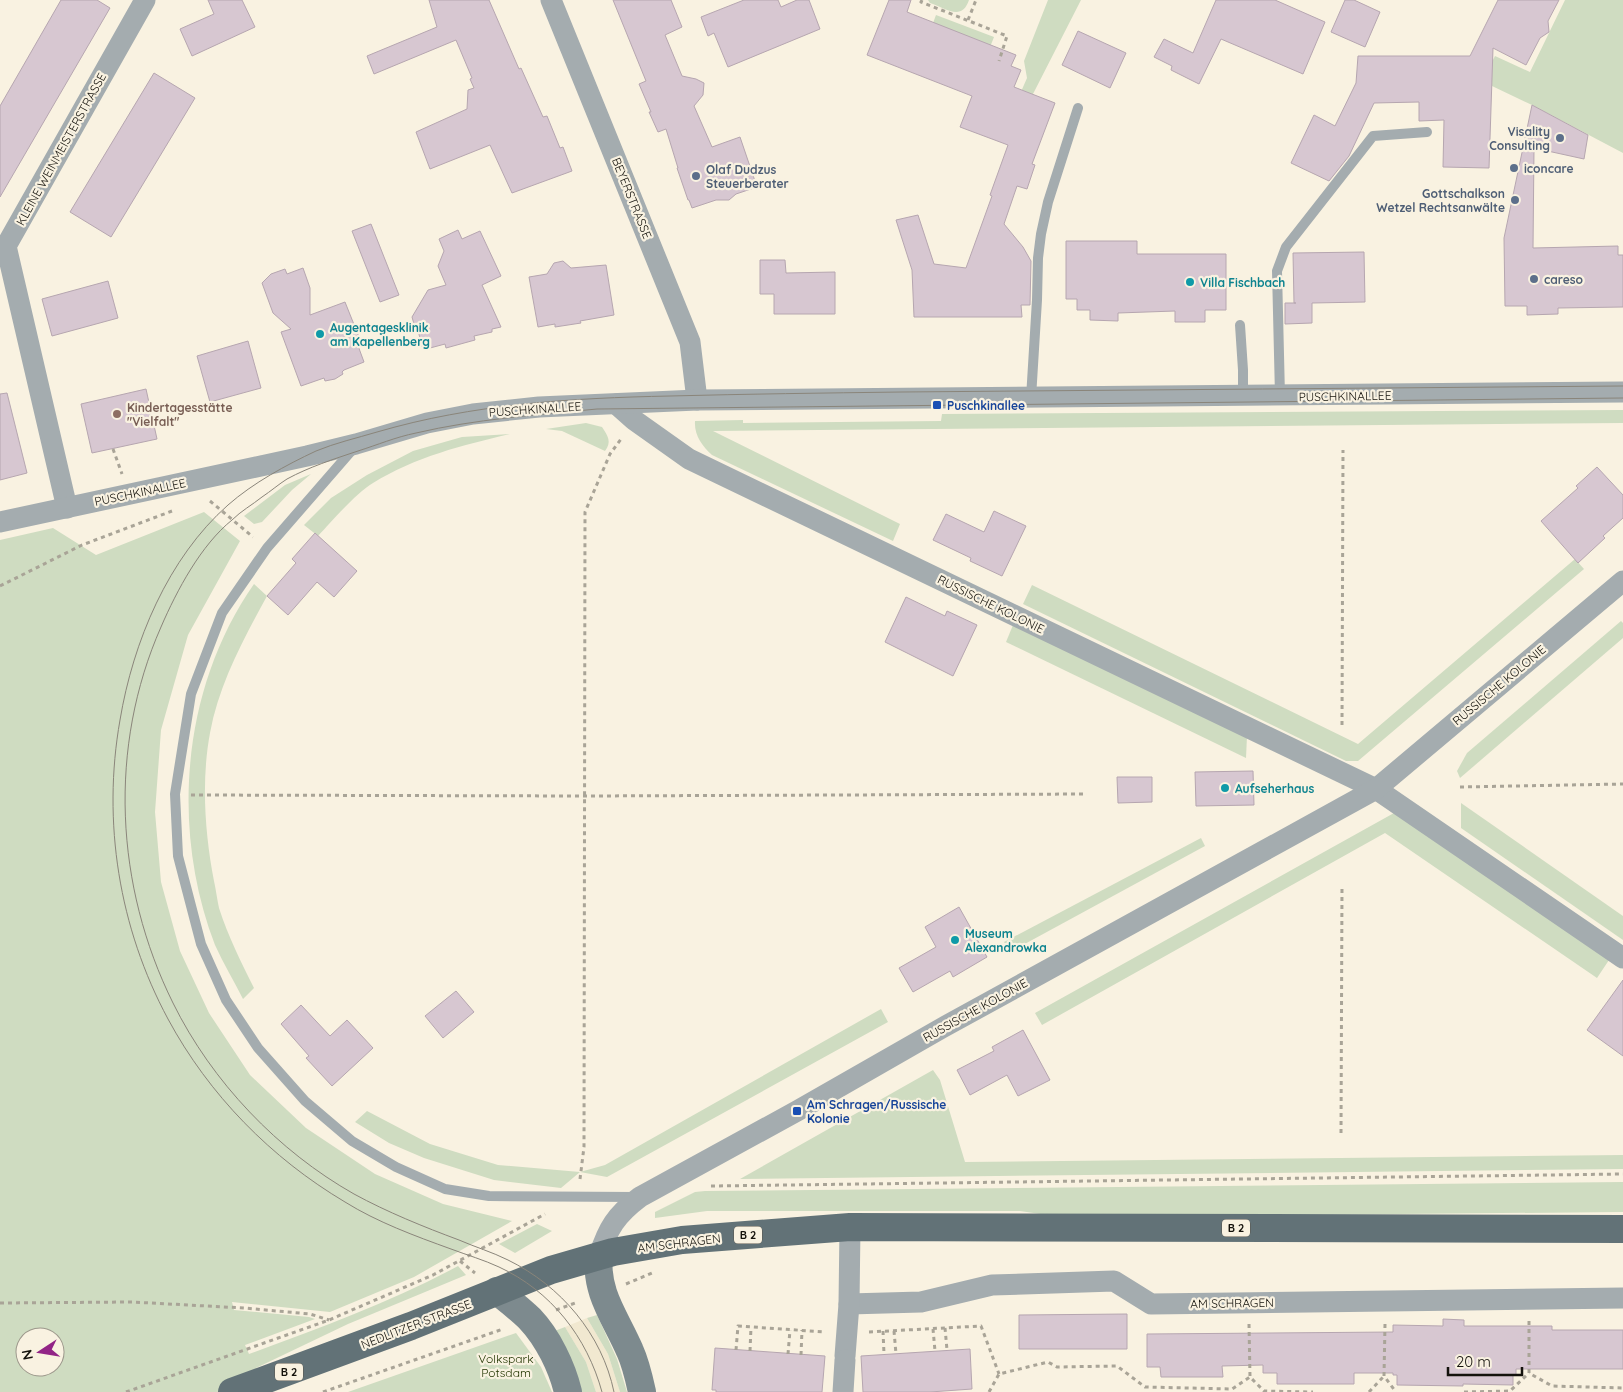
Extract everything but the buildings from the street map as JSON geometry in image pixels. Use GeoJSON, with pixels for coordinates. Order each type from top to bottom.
{"type":"FeatureCollection","features":[{"type":"Feature","properties":{"kind":"main road","name":"AM SCHRAGEN"},"geometry":{"type":"LineString","coordinates":[[599,1256],[640,1246],[682,1240],[850,1227],[1623,1229]]}},
{"type":"Feature","properties":{"kind":"main road","name":"NEDLITZER STRASSE"},"geometry":{"type":"LineString","coordinates":[[232,1392],[346,1351],[551,1270],[599,1256]]}},
{"type":"Feature","properties":{"kind":"street","name":"KLEINE WEINMEISTERSTRASSE"},"geometry":{"type":"LineString","coordinates":[[67,508],[6,246],[145,0]]}},
{"type":"Feature","properties":{"kind":"street","name":"BEYERSTRASSE"},"geometry":{"type":"LineString","coordinates":[[551,0],[690,342],[697,400]]}},
{"type":"Feature","properties":{"kind":"street","name":"PUSCHKINALLEE"},"geometry":{"type":"LineString","coordinates":[[0,522],[356,444],[427,423],[473,414],[539,407],[697,400],[1243,397],[1623,392]]}},
{"type":"Feature","properties":{"kind":"street","name":"RUSSISCHE KOLONIE"},"geometry":{"type":"LineString","coordinates":[[616,404],[634,420],[689,459],[1376,789],[1623,958]]}},
{"type":"Feature","properties":{"kind":"street","name":"RUSSISCHE KOLONIE"},"geometry":{"type":"LineString","coordinates":[[599,1256],[605,1235],[615,1219],[640,1198],[942,1028],[1376,789],[1623,582]]}},
{"type":"Feature","properties":{"kind":"street"},"geometry":{"type":"LineString","coordinates":[[843,1392],[849,1304],[850,1227]]}},
{"type":"Feature","properties":{"kind":"street"},"geometry":{"type":"LineString","coordinates":[[599,1256],[598,1274],[602,1293],[630,1351],[642,1392]]}},
{"type":"Feature","properties":{"kind":"street","name":"AM SCHRAGEN"},"geometry":{"type":"LineString","coordinates":[[849,1304],[921,1302],[992,1285],[1114,1281],[1151,1304],[1623,1298]]}},
{"type":"Feature","properties":{"kind":"street"},"geometry":{"type":"LineString","coordinates":[[497,1291],[530,1320],[537,1329],[559,1365],[568,1392]]}},
{"type":"Feature","properties":{"kind":"lane"},"geometry":{"type":"LineString","coordinates":[[1031,398],[1038,300],[1038,258],[1041,234],[1048,202],[1078,108]]}},
{"type":"Feature","properties":{"kind":"lane"},"geometry":{"type":"LineString","coordinates":[[1280,396],[1277,271],[1286,247],[1373,136],[1427,132]]}},
{"type":"Feature","properties":{"kind":"lane"},"geometry":{"type":"LineString","coordinates":[[1240,325],[1243,397]]}},
{"type":"Feature","properties":{"kind":"lane"},"geometry":{"type":"LineString","coordinates":[[356,444],[267,548],[222,613],[191,694],[175,794],[178,856],[201,944],[226,1000],[258,1048],[305,1101],[352,1141],[396,1167],[445,1189],[489,1196],[640,1198]]}},
{"type":"Feature","properties":{"kind":"path"},"geometry":{"type":"LineString","coordinates":[[922,0],[921,2],[1007,36],[999,62]]}},
{"type":"Feature","properties":{"kind":"path"},"geometry":{"type":"LineString","coordinates":[[968,20],[976,0]]}},
{"type":"Feature","properties":{"kind":"path"},"geometry":{"type":"LineString","coordinates":[[126,1392],[329,1320],[433,1275],[579,1196],[584,1147],[585,512],[610,454],[634,420]]}},
{"type":"Feature","properties":{"kind":"path"},"geometry":{"type":"LineString","coordinates":[[113,449],[120,468]]}},
{"type":"Feature","properties":{"kind":"path"},"geometry":{"type":"LineString","coordinates":[[1342,725],[1343,450]]}},
{"type":"Feature","properties":{"kind":"path"},"geometry":{"type":"LineString","coordinates":[[207,498],[267,548]]}},
{"type":"Feature","properties":{"kind":"path"},"geometry":{"type":"LineString","coordinates":[[0,586],[82,545],[173,510]]}},
{"type":"Feature","properties":{"kind":"path"},"geometry":{"type":"LineString","coordinates":[[1460,787],[1623,784]]}},
{"type":"Feature","properties":{"kind":"path"},"geometry":{"type":"LineString","coordinates":[[175,794],[586,796],[1087,794]]}},
{"type":"Feature","properties":{"kind":"path"},"geometry":{"type":"LineString","coordinates":[[1340,1134],[1342,886]]}},
{"type":"Feature","properties":{"kind":"path"},"geometry":{"type":"LineString","coordinates":[[708,1186],[1623,1174]]}},
{"type":"Feature","properties":{"kind":"path"},"geometry":{"type":"LineString","coordinates":[[1464,1392],[1510,1391],[1530,1373],[1529,1300]]}},
{"type":"Feature","properties":{"kind":"path"},"geometry":{"type":"LineString","coordinates":[[0,1303],[132,1302],[244,1308],[310,1314],[329,1320]]}},
{"type":"Feature","properties":{"kind":"path"},"geometry":{"type":"LineString","coordinates":[[1385,1302],[1384,1376],[1396,1392]]}},
{"type":"Feature","properties":{"kind":"path"},"geometry":{"type":"LineString","coordinates":[[1249,1303],[1250,1377],[1264,1391],[1313,1392]]}},
{"type":"Feature","properties":{"kind":"path"},"geometry":{"type":"LineString","coordinates":[[750,1351],[751,1327]]}},
{"type":"Feature","properties":{"kind":"path"},"geometry":{"type":"LineString","coordinates":[[945,1328],[947,1350]]}},
{"type":"Feature","properties":{"kind":"path"},"geometry":{"type":"LineString","coordinates":[[324,1392],[504,1329]]}},
{"type":"Feature","properties":{"kind":"path"},"geometry":{"type":"LineString","coordinates":[[933,1329],[935,1351]]}},
{"type":"Feature","properties":{"kind":"path"},"geometry":{"type":"LineString","coordinates":[[788,1354],[790,1330]]}},
{"type":"Feature","properties":{"kind":"path"},"geometry":{"type":"LineString","coordinates":[[801,1355],[802,1330]]}},
{"type":"Feature","properties":{"kind":"path"},"geometry":{"type":"LineString","coordinates":[[883,1331],[884,1354]]}},
{"type":"Feature","properties":{"kind":"path"},"geometry":{"type":"LineString","coordinates":[[894,1331],[896,1354]]}},
{"type":"Feature","properties":{"kind":"path"},"geometry":{"type":"LineString","coordinates":[[989,1392],[1000,1374],[1048,1362],[1057,1367],[1117,1366],[1145,1387],[1232,1389],[1250,1377]]}},
{"type":"Feature","properties":{"kind":"path"},"geometry":{"type":"LineString","coordinates":[[1530,1373],[1552,1386],[1623,1388]]}},
{"type":"Feature","properties":{"kind":"path"},"geometry":{"type":"LineString","coordinates":[[1369,1392],[1384,1376]]}},
{"type":"Feature","properties":{"kind":"shaded area"},"geometry":{"type":"Polygon","coordinates":[[[587,1318],[608,1354],[620,1392],[596,1392],[586,1362],[565,1327],[587,1318]]]}},
{"type":"Feature","properties":{"kind":"green space"},"geometry":{"type":"Polygon","coordinates":[[[928,0],[969,0],[962,10],[953,12],[930,3],[928,0]]]}},
{"type":"Feature","properties":{"kind":"green space"},"geometry":{"type":"Polygon","coordinates":[[[1048,0],[1081,0],[1011,137],[1000,140],[1027,78],[1024,61],[1048,0]]]}},
{"type":"Feature","properties":{"kind":"green space"},"geometry":{"type":"Polygon","coordinates":[[[1565,0],[1623,0],[1623,153],[1492,86],[1492,82],[1484,77],[1495,56],[1530,72],[1565,0]]]}},
{"type":"Feature","properties":{"kind":"green space"},"geometry":{"type":"Polygon","coordinates":[[[936,15],[994,37],[979,75],[933,23],[936,15]]]}},
{"type":"Feature","properties":{"kind":"green space"},"geometry":{"type":"Polygon","coordinates":[[[1623,410],[1623,423],[713,431],[900,524],[893,541],[712,455],[699,440],[695,426],[695,421],[743,420],[743,423],[941,421],[942,414],[1623,410]]]}},
{"type":"Feature","properties":{"kind":"green space"},"geometry":{"type":"Polygon","coordinates":[[[586,423],[602,427],[608,439],[605,451],[562,431],[546,429],[586,423]]]}},
{"type":"Feature","properties":{"kind":"green space"},"geometry":{"type":"Polygon","coordinates":[[[510,434],[440,453],[389,474],[359,493],[318,536],[304,525],[331,498],[367,475],[413,451],[462,437],[510,434]]]}},
{"type":"Feature","properties":{"kind":"green space"},"geometry":{"type":"Polygon","coordinates":[[[311,474],[292,490],[262,522],[254,524],[244,516],[285,485],[311,474]]]}},
{"type":"Feature","properties":{"kind":"green space"},"geometry":{"type":"Polygon","coordinates":[[[204,512],[240,541],[188,635],[161,730],[155,812],[161,882],[180,951],[209,1013],[250,1075],[306,1128],[375,1174],[443,1204],[512,1221],[414,1277],[330,1312],[232,1302],[234,1310],[315,1319],[245,1345],[249,1354],[381,1303],[458,1266],[466,1275],[348,1324],[256,1368],[266,1392],[0,1392],[0,540],[53,528],[96,555],[204,512]]]}},
{"type":"Feature","properties":{"kind":"green space"},"geometry":{"type":"Polygon","coordinates":[[[1575,559],[1584,569],[1358,761],[1346,761],[1023,604],[1032,585],[1358,744],[1575,559]]]}},
{"type":"Feature","properties":{"kind":"green space"},"geometry":{"type":"Polygon","coordinates":[[[254,584],[267,596],[241,646],[219,697],[207,751],[205,789],[208,845],[219,908],[254,988],[243,999],[215,945],[201,900],[192,854],[189,807],[191,759],[198,713],[211,667],[230,624],[254,584]]]}},
{"type":"Feature","properties":{"kind":"green space"},"geometry":{"type":"Polygon","coordinates":[[[1621,621],[1623,623],[1623,638],[1460,778],[1457,771],[1467,753],[1621,621]]]}},
{"type":"Feature","properties":{"kind":"green space"},"geometry":{"type":"Polygon","coordinates":[[[1013,625],[1247,736],[1246,758],[1006,642],[1013,625]]]}},
{"type":"Feature","properties":{"kind":"green space"},"geometry":{"type":"Polygon","coordinates":[[[1461,803],[1623,916],[1623,940],[1461,828],[1461,803]]]}},
{"type":"Feature","properties":{"kind":"green space"},"geometry":{"type":"Polygon","coordinates":[[[1394,813],[1609,960],[1597,978],[1385,833],[1042,1025],[1035,1013],[1394,813]]]}},
{"type":"Feature","properties":{"kind":"green space"},"geometry":{"type":"Polygon","coordinates":[[[1201,838],[1205,846],[1010,952],[1004,942],[1201,838]]]}},
{"type":"Feature","properties":{"kind":"green space"},"geometry":{"type":"Polygon","coordinates":[[[881,1009],[888,1022],[607,1177],[580,1172],[605,1165],[881,1009]]]}},
{"type":"Feature","properties":{"kind":"green space"},"geometry":{"type":"Polygon","coordinates":[[[933,1070],[940,1080],[965,1162],[1623,1155],[1623,1169],[740,1179],[933,1070]]]}},
{"type":"Feature","properties":{"kind":"green space"},"geometry":{"type":"Polygon","coordinates":[[[367,1111],[430,1144],[498,1165],[580,1172],[561,1188],[494,1180],[424,1158],[389,1143],[355,1122],[367,1111]]]}},
{"type":"Feature","properties":{"kind":"green space"},"geometry":{"type":"Polygon","coordinates":[[[1623,1182],[1623,1212],[1061,1217],[1020,1211],[707,1211],[655,1218],[655,1212],[695,1192],[705,1191],[1623,1182]]]}},
{"type":"Feature","properties":{"kind":"green space"},"geometry":{"type":"Polygon","coordinates":[[[537,1224],[552,1231],[515,1253],[499,1244],[537,1224]]]}},
{"type":"Feature","properties":{"kind":"green space"},"geometry":{"type":"Polygon","coordinates":[[[597,1315],[617,1359],[627,1392],[620,1392],[608,1354],[587,1318],[597,1315]]]}},
{"type":"Feature","properties":{"kind":"green space"},"geometry":{"type":"Polygon","coordinates":[[[565,1327],[586,1362],[596,1392],[578,1392],[552,1332],[565,1327]]]}},
{"type":"Feature","properties":{"kind":"green space","name":"Volkspark Potsdam"},"geometry":{"type":"Polygon","coordinates":[[[516,1333],[541,1367],[552,1392],[348,1392],[516,1333]]]}},
{"type":"Feature","properties":{"kind":"tram line"},"geometry":{"type":"LineString","coordinates":[[602,1392],[587,1353],[577,1335],[564,1318],[535,1289],[499,1267],[410,1234],[357,1209],[318,1185],[267,1145],[223,1099],[184,1047],[151,984],[137,948],[127,911],[119,874],[114,835],[115,758],[120,720],[134,661],[156,603],[188,550],[207,526],[228,505],[248,489],[282,468],[316,451],[338,443],[413,422],[522,404],[633,397],[844,393],[1623,386]]}},
{"type":"Feature","properties":{"kind":"tram line"},"geometry":{"type":"LineString","coordinates":[[614,1392],[600,1351],[589,1332],[562,1298],[545,1283],[508,1260],[379,1207],[326,1177],[299,1157],[274,1136],[227,1087],[207,1060],[173,1003],[154,958],[139,912],[130,864],[125,816],[126,768],[132,720],[144,673],[161,627],[174,598],[191,569],[221,530],[239,514],[287,479],[322,464],[394,439],[439,428],[484,421],[597,409],[1623,398]]}},
{"type":"Feature","properties":{"kind":"place","name":"Visality Consulting"},"geometry":{"type":"Point","coordinates":[1560,138]}},
{"type":"Feature","properties":{"kind":"place","name":"iconcare"},"geometry":{"type":"Point","coordinates":[1514,168]}},
{"type":"Feature","properties":{"kind":"place","name":"Olaf Dudzus Steuerberater"},"geometry":{"type":"Point","coordinates":[696,176]}},
{"type":"Feature","properties":{"kind":"place","name":"Gottschalkson Wetzel Rechtsanwälte"},"geometry":{"type":"Point","coordinates":[1515,200]}},
{"type":"Feature","properties":{"kind":"place","name":"careso"},"geometry":{"type":"Point","coordinates":[1534,279]}},
{"type":"Feature","properties":{"kind":"place","name":"Villa Fischbach"},"geometry":{"type":"Point","coordinates":[1190,282]}},
{"type":"Feature","properties":{"kind":"place","name":"Augentagesklinik am Kapellenberg"},"geometry":{"type":"Point","coordinates":[320,334]}},
{"type":"Feature","properties":{"kind":"place","name":"Puschkinallee"},"geometry":{"type":"Point","coordinates":[937,405]}},
{"type":"Feature","properties":{"kind":"place","name":"Kindertagesstätte \"Vielfalt\""},"geometry":{"type":"Point","coordinates":[117,414]}},
{"type":"Feature","properties":{"kind":"place","name":"Aufseherhaus"},"geometry":{"type":"Point","coordinates":[1225,788]}},
{"type":"Feature","properties":{"kind":"place","name":"Museum Alexandrowka"},"geometry":{"type":"Point","coordinates":[955,940]}},
{"type":"Feature","properties":{"kind":"place","name":"Am Schragen/Russische Kolonie"},"geometry":{"type":"Point","coordinates":[797,1111]}}]}
